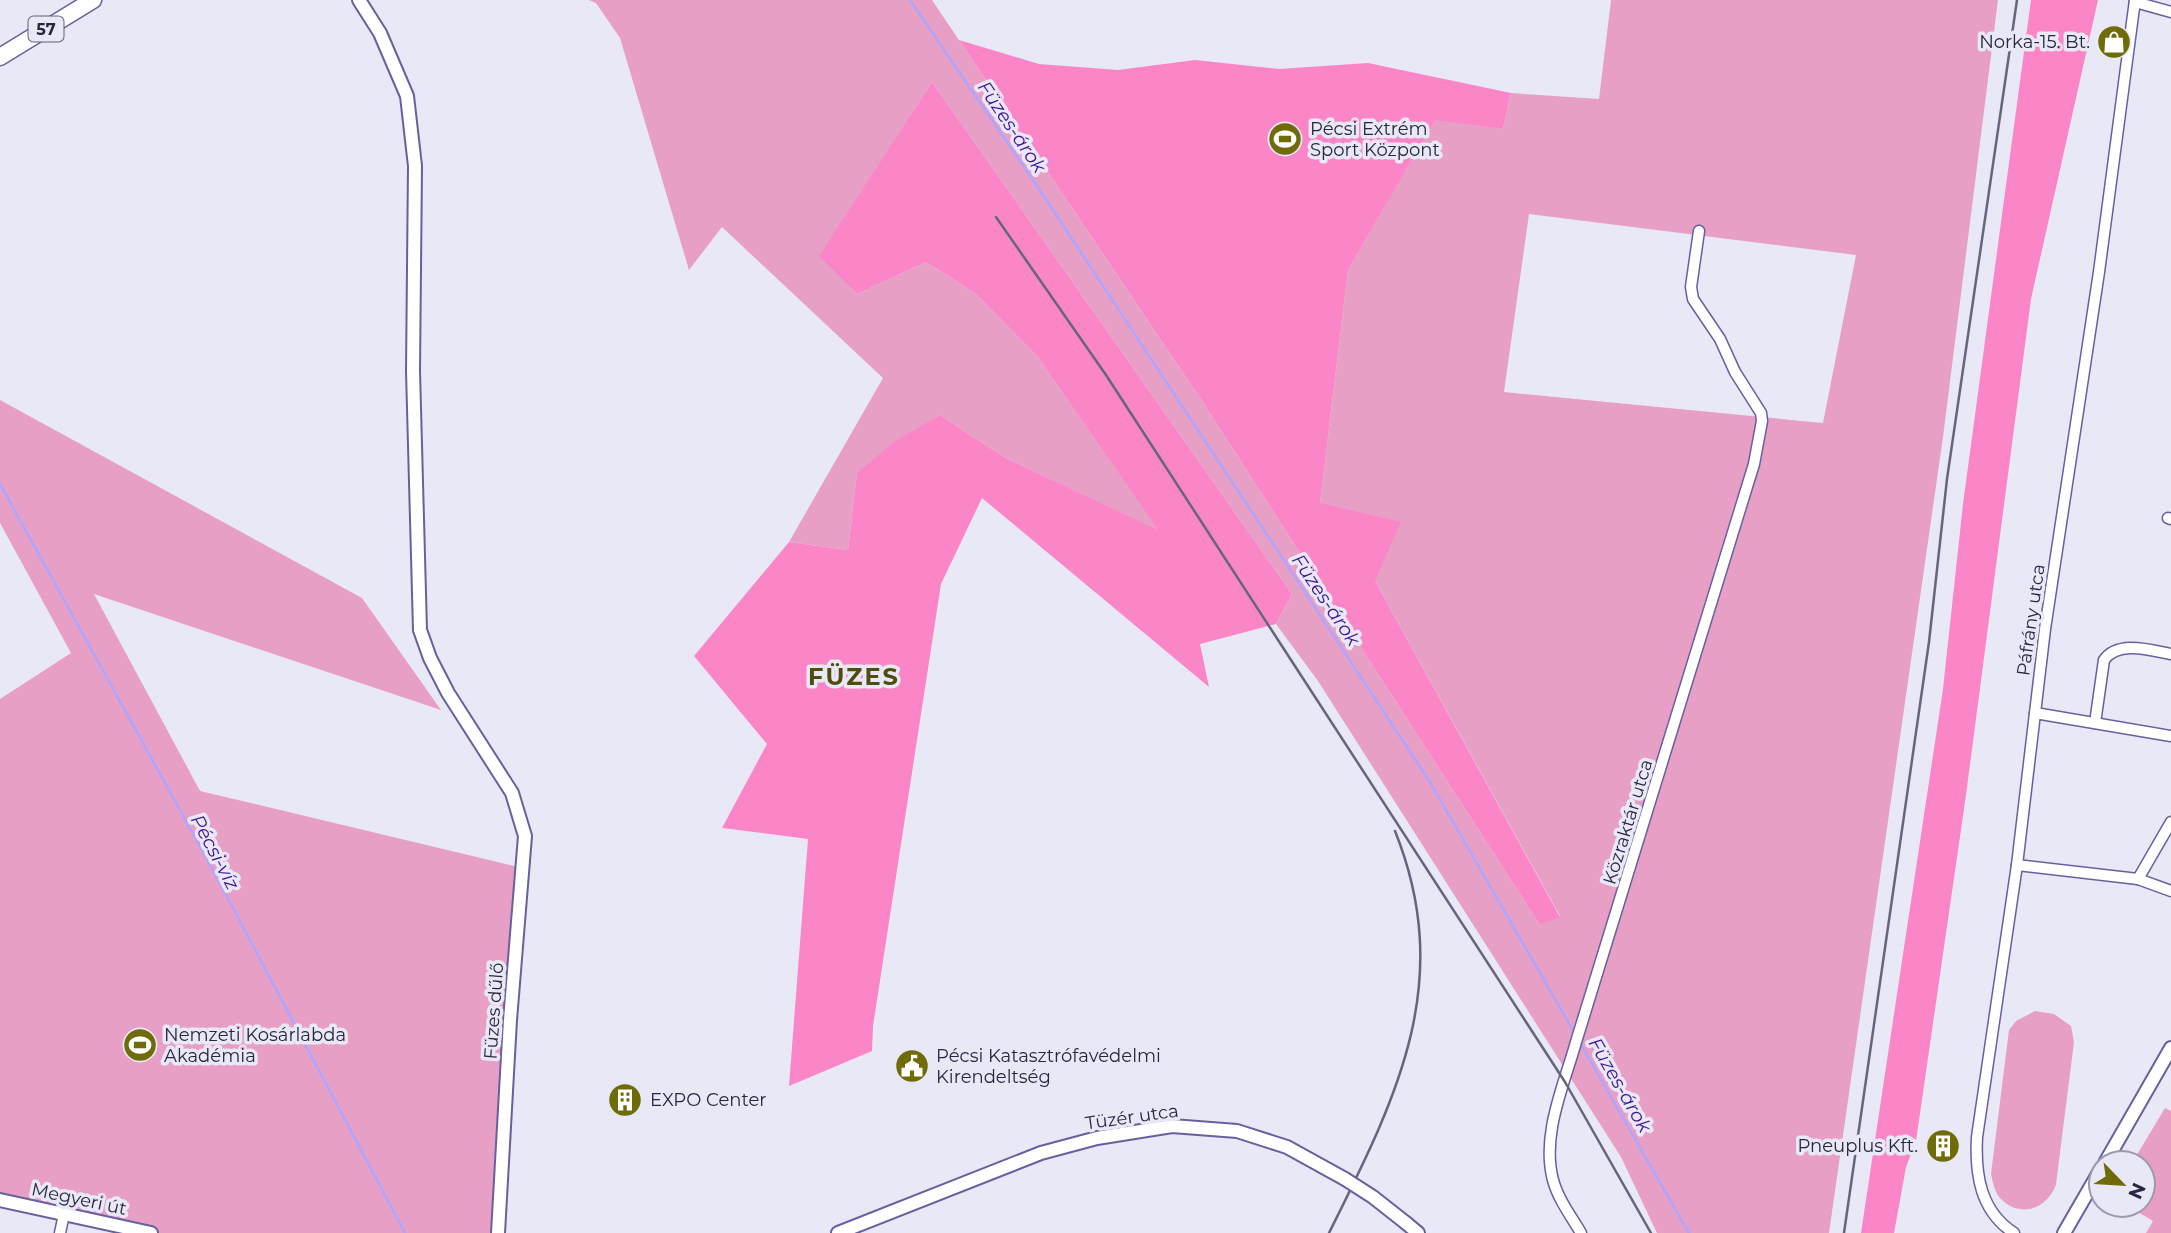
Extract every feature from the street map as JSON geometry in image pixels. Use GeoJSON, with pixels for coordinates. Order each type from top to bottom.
{"type":"FeatureCollection","features":[{"type":"Feature","properties":{"kind":"main road","name":"57"},"geometry":{"type":"LineString","coordinates":[[0,57],[93,0]]}},
{"type":"Feature","properties":{"kind":"street","name":"Füzes dűlő"},"geometry":{"type":"LineString","coordinates":[[359,0],[380,33],[407,96],[415,166],[413,371],[420,630],[430,658],[448,693],[512,793],[525,836],[510,1020],[498,1233]]}},
{"type":"Feature","properties":{"kind":"street"},"geometry":{"type":"LineString","coordinates":[[2135,1],[2171,12]]}},
{"type":"Feature","properties":{"kind":"street","name":"Páfrány utca"},"geometry":{"type":"LineString","coordinates":[[2014,1233],[1997,1218],[1985,1201],[1975,1167],[1977,1137],[2017,865],[2045,629],[2099,272],[2135,1]]}},
{"type":"Feature","properties":{"kind":"street","name":"Közraktár utca"},"geometry":{"type":"LineString","coordinates":[[1581,1233],[1553,1181],[1549,1156],[1552,1131],[1576,1042],[1754,464],[1761,415],[1735,372],[1720,339],[1693,299],[1699,230]]}},
{"type":"Feature","properties":{"kind":"street"},"geometry":{"type":"LineString","coordinates":[[2095,723],[2107,654],[2124,648],[2171,653]]}},
{"type":"Feature","properties":{"kind":"street"},"geometry":{"type":"LineString","coordinates":[[2035,713],[2171,736]]}},
{"type":"Feature","properties":{"kind":"street"},"geometry":{"type":"LineString","coordinates":[[2138,879],[2171,822]]}},
{"type":"Feature","properties":{"kind":"street"},"geometry":{"type":"LineString","coordinates":[[2017,865],[2138,879],[2171,891]]}},
{"type":"Feature","properties":{"kind":"street"},"geometry":{"type":"LineString","coordinates":[[2113,1149],[2171,1048]]}},
{"type":"Feature","properties":{"kind":"street","name":"Tüzér utca"},"geometry":{"type":"LineString","coordinates":[[838,1233],[1041,1153],[1097,1138],[1172,1126],[1237,1131],[1287,1147],[1373,1197],[1418,1233]]}},
{"type":"Feature","properties":{"kind":"street"},"geometry":{"type":"LineString","coordinates":[[2064,1233],[2087,1193]]}},
{"type":"Feature","properties":{"kind":"street","name":"Megyeri út"},"geometry":{"type":"LineString","coordinates":[[0,1200],[150,1233]]}},
{"type":"Feature","properties":{"kind":"street"},"geometry":{"type":"LineString","coordinates":[[60,1233],[64,1214]]}},
{"type":"Feature","properties":{"kind":"shaded area"},"geometry":{"type":"Polygon","coordinates":[[[589,0],[932,0],[1202,401],[1540,925],[1560,916],[1375,581],[1320,503],[1348,270],[1435,119],[1503,129],[1511,93],[1599,99],[1611,0],[1998,0],[1943,437],[1829,1233],[1657,1233],[1621,1157],[1318,681],[1276,624],[1292,594],[932,82],[820,256],[857,294],[926,262],[976,294],[1037,356],[1159,531],[1004,457],[940,415],[857,473],[848,550],[789,542],[883,378],[722,227],[689,270],[620,38],[596,3],[589,0]],[[1529,214],[1504,392],[1823,423],[1856,255],[1529,214]]]}},
{"type":"Feature","properties":{"kind":"shaded area"},"geometry":{"type":"Polygon","coordinates":[[[2031,0],[2098,0],[2031,299],[1966,795],[1916,1141],[1906,1167],[1894,1233],[1861,1233],[1943,689],[1963,504],[2031,0]]]}},
{"type":"Feature","properties":{"kind":"shaded area"},"geometry":{"type":"Polygon","coordinates":[[[959,40],[1039,64],[1118,70],[1195,60],[1279,69],[1368,63],[1511,93],[1503,129],[1435,120],[1348,270],[1320,503],[1401,522],[1375,581],[1560,917],[1540,925],[1202,401],[959,40]]]}},
{"type":"Feature","properties":{"kind":"shaded area"},"geometry":{"type":"Polygon","coordinates":[[[932,82],[1292,594],[1276,624],[1200,644],[1209,687],[982,498],[941,584],[873,1026],[872,1051],[789,1086],[808,839],[722,828],[767,744],[694,656],[789,542],[848,550],[857,473],[894,442],[940,415],[1004,457],[1158,530],[1037,356],[976,294],[926,262],[857,294],[819,256],[932,82]]]}},
{"type":"Feature","properties":{"kind":"shaded area"},"geometry":{"type":"Polygon","coordinates":[[[0,400],[362,598],[441,710],[94,594],[200,791],[523,868],[500,1233],[151,1233],[0,1200],[0,699],[71,653],[0,523],[0,400]]]}},
{"type":"Feature","properties":{"kind":"shaded area"},"geometry":{"type":"Polygon","coordinates":[[[2035,1011],[2054,1014],[2071,1026],[2074,1042],[2056,1184],[2041,1204],[2034,1208],[2018,1209],[2000,1198],[1991,1174],[2009,1030],[2016,1021],[2035,1011]]]}},
{"type":"Feature","properties":{"kind":"shaded area"},"geometry":{"type":"Polygon","coordinates":[[[2165,1108],[2171,1111],[2171,1233],[2146,1233],[2153,1221],[2150,1219],[2157,1219],[2157,1149],[2140,1149],[2165,1108]]]}},
{"type":"Feature","properties":{"kind":"waterway","name":"Füzes-árok"},"geometry":{"type":"LineString","coordinates":[[910,0],[1037,186],[1430,782],[1574,1032]]}},
{"type":"Feature","properties":{"kind":"waterway","name":"Pécsi-víz"},"geometry":{"type":"LineString","coordinates":[[0,484],[207,859],[405,1233]]}},
{"type":"Feature","properties":{"kind":"waterway","name":"Füzes-árok"},"geometry":{"type":"LineString","coordinates":[[1579,1041],[1689,1233]]}},
{"type":"Feature","properties":{"kind":"railway"},"geometry":{"type":"LineString","coordinates":[[1844,1233],[1929,642],[1947,479],[2017,0]]}},
{"type":"Feature","properties":{"kind":"railway"},"geometry":{"type":"LineString","coordinates":[[996,217],[1106,375],[1565,1082],[1651,1233]]}},
{"type":"Feature","properties":{"kind":"railway"},"geometry":{"type":"LineString","coordinates":[[1329,1233],[1376,1135],[1395,1087],[1410,1038],[1419,989],[1420,939],[1412,886],[1395,831]]}},
{"type":"Feature","properties":{"kind":"place","name":"Norka-15. Bt."},"geometry":{"type":"Point","coordinates":[2114,42]}},
{"type":"Feature","properties":{"kind":"place","name":"Pécsi Extrém Sport Központ"},"geometry":{"type":"Point","coordinates":[1285,139]}},
{"type":"Feature","properties":{"kind":"place","name":"Nemzeti Kosárlabda Akadémia"},"geometry":{"type":"Point","coordinates":[140,1045]}},
{"type":"Feature","properties":{"kind":"place","name":"Pécsi Katasztrófavédelmi Kirendeltség"},"geometry":{"type":"Point","coordinates":[912,1066]}},
{"type":"Feature","properties":{"kind":"place","name":"EXPO Center"},"geometry":{"type":"Point","coordinates":[625,1100]}},
{"type":"Feature","properties":{"kind":"place","name":"Pneuplus Kft."},"geometry":{"type":"Point","coordinates":[1943,1146]}},
{"type":"Feature","properties":{"kind":"district","name":"FÜZES"},"geometry":{"type":"Point","coordinates":[854,676]}}]}
